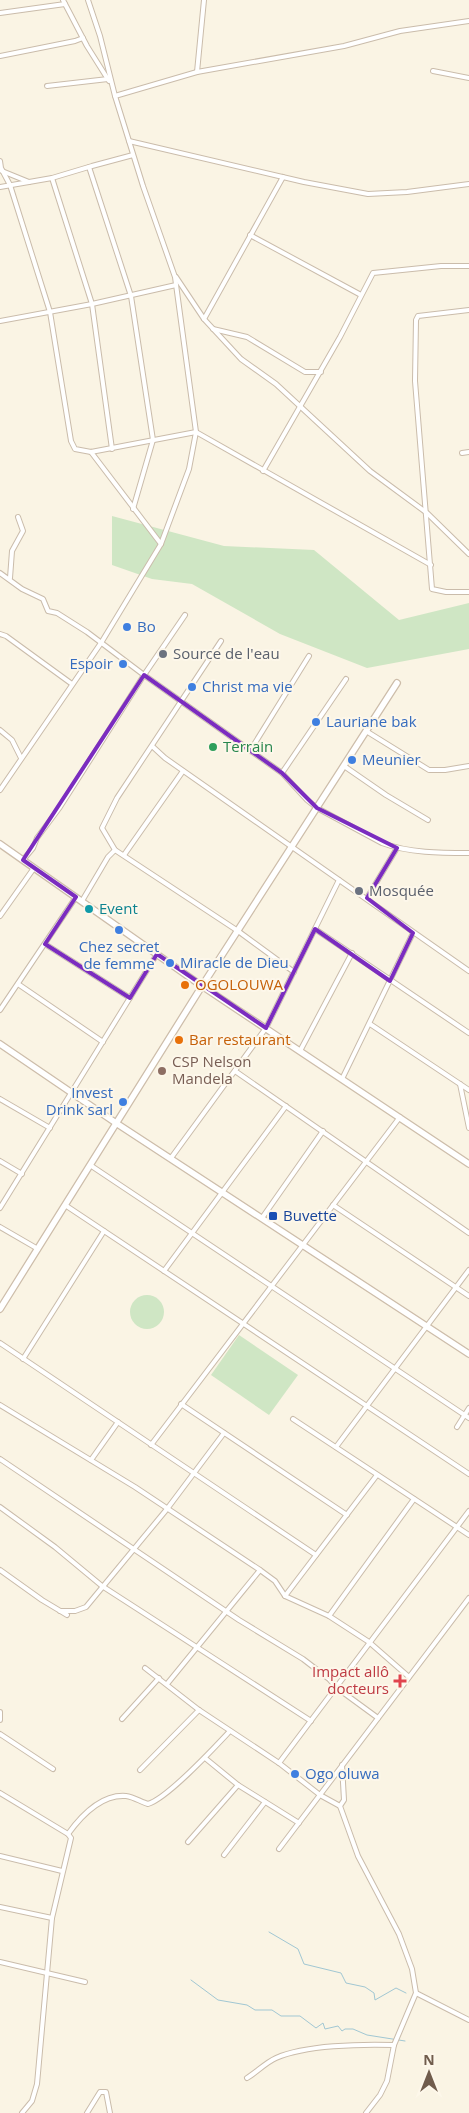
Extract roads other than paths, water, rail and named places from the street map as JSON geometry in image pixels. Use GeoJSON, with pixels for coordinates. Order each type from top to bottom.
{"type":"FeatureCollection","features":[{"type":"Feature","properties":{"kind":"street"},"geometry":{"type":"LineString","coordinates":[[88,0],[100,36],[109,79]]}},
{"type":"Feature","properties":{"kind":"street"},"geometry":{"type":"LineString","coordinates":[[197,72],[204,0]]}},
{"type":"Feature","properties":{"kind":"street"},"geometry":{"type":"LineString","coordinates":[[0,13],[64,2],[113,87],[133,155],[175,277],[196,432],[189,469],[161,544],[101,642],[0,790]]}},
{"type":"Feature","properties":{"kind":"street"},"geometry":{"type":"LineString","coordinates":[[115,96],[197,72],[344,46],[400,31],[469,21]]}},
{"type":"Feature","properties":{"kind":"street"},"geometry":{"type":"LineString","coordinates":[[0,56],[84,38]]}},
{"type":"Feature","properties":{"kind":"street"},"geometry":{"type":"LineString","coordinates":[[433,71],[469,78]]}},
{"type":"Feature","properties":{"kind":"street"},"geometry":{"type":"LineString","coordinates":[[46,86],[109,79]]}},
{"type":"Feature","properties":{"kind":"street"},"geometry":{"type":"LineString","coordinates":[[129,141],[283,177],[368,194],[407,192],[469,184]]}},
{"type":"Feature","properties":{"kind":"street"},"geometry":{"type":"LineString","coordinates":[[0,187],[52,178],[133,155]]}},
{"type":"Feature","properties":{"kind":"street"},"geometry":{"type":"LineString","coordinates":[[0,161],[2,171],[10,185],[50,312],[70,441],[75,449],[91,452],[196,432],[431,565]]}},
{"type":"Feature","properties":{"kind":"street"},"geometry":{"type":"LineString","coordinates":[[89,167],[131,296],[153,440],[133,509]]}},
{"type":"Feature","properties":{"kind":"street"},"geometry":{"type":"LineString","coordinates":[[2,171],[29,182]]}},
{"type":"Feature","properties":{"kind":"street"},"geometry":{"type":"LineString","coordinates":[[204,320],[283,177]]}},
{"type":"Feature","properties":{"kind":"street"},"geometry":{"type":"LineString","coordinates":[[52,178],[92,304],[112,449]]}},
{"type":"Feature","properties":{"kind":"street"},"geometry":{"type":"LineString","coordinates":[[250,234],[361,295]]}},
{"type":"Feature","properties":{"kind":"street"},"geometry":{"type":"LineString","coordinates":[[263,471],[321,372],[370,276],[377,271],[469,266]]}},
{"type":"Feature","properties":{"kind":"street"},"geometry":{"type":"LineString","coordinates":[[175,277],[204,320],[241,358],[276,384],[370,471],[427,513],[469,554]]}},
{"type":"Feature","properties":{"kind":"street"},"geometry":{"type":"LineString","coordinates":[[0,321],[92,304],[176,285]]}},
{"type":"Feature","properties":{"kind":"street"},"geometry":{"type":"LineString","coordinates":[[469,310],[422,314],[418,316],[416,320],[415,381],[432,589],[446,592],[469,592]]}},
{"type":"Feature","properties":{"kind":"street"},"geometry":{"type":"LineString","coordinates":[[213,329],[247,337],[305,372],[321,372]]}},
{"type":"Feature","properties":{"kind":"street"},"geometry":{"type":"LineString","coordinates":[[91,452],[161,544]]}},
{"type":"Feature","properties":{"kind":"street"},"geometry":{"type":"LineString","coordinates":[[462,453],[469,452]]}},
{"type":"Feature","properties":{"kind":"street"},"geometry":{"type":"LineString","coordinates":[[10,578],[12,551],[22,534],[18,516]]}},
{"type":"Feature","properties":{"kind":"street"},"geometry":{"type":"LineString","coordinates":[[0,573],[10,578],[22,589],[43,600],[48,611],[57,613],[101,642],[144,675],[282,773],[306,800],[317,808],[382,843],[397,848],[469,853]]}},
{"type":"Feature","properties":{"kind":"street"},"geometry":{"type":"LineString","coordinates":[[23,860],[33,848],[37,838],[60,807],[144,675],[185,616]]}},
{"type":"Feature","properties":{"kind":"street"},"geometry":{"type":"LineString","coordinates":[[0,634],[6,636],[72,684]]}},
{"type":"Feature","properties":{"kind":"street"},"geometry":{"type":"LineString","coordinates":[[221,641],[180,700],[117,798],[104,823],[104,832],[115,850],[238,930],[294,972]]}},
{"type":"Feature","properties":{"kind":"street"},"geometry":{"type":"LineString","coordinates":[[250,751],[309,656]]}},
{"type":"Feature","properties":{"kind":"street"},"geometry":{"type":"LineString","coordinates":[[282,773],[346,679]]}},
{"type":"Feature","properties":{"kind":"street"},"geometry":{"type":"LineString","coordinates":[[0,1309],[202,986],[397,683]]}},
{"type":"Feature","properties":{"kind":"street"},"geometry":{"type":"LineString","coordinates":[[0,730],[12,740],[21,758]]}},
{"type":"Feature","properties":{"kind":"street"},"geometry":{"type":"LineString","coordinates":[[366,732],[429,770],[445,770],[469,766]]}},
{"type":"Feature","properties":{"kind":"street"},"geometry":{"type":"LineString","coordinates":[[152,746],[182,771],[367,898],[413,933],[469,971]]}},
{"type":"Feature","properties":{"kind":"street"},"geometry":{"type":"LineString","coordinates":[[344,766],[386,795],[428,820]]}},
{"type":"Feature","properties":{"kind":"street"},"geometry":{"type":"LineString","coordinates":[[124,855],[182,771]]}},
{"type":"Feature","properties":{"kind":"street"},"geometry":{"type":"LineString","coordinates":[[0,844],[202,986],[469,1164]]}},
{"type":"Feature","properties":{"kind":"street"},"geometry":{"type":"LineString","coordinates":[[367,898],[397,848]]}},
{"type":"Feature","properties":{"kind":"street"},"geometry":{"type":"LineString","coordinates":[[82,901],[108,857],[115,850]]}},
{"type":"Feature","properties":{"kind":"street"},"geometry":{"type":"LineString","coordinates":[[0,916],[34,868]]}},
{"type":"Feature","properties":{"kind":"street"},"geometry":{"type":"LineString","coordinates":[[171,1158],[266,1028],[339,880]]}},
{"type":"Feature","properties":{"kind":"street"},"geometry":{"type":"LineString","coordinates":[[0,1010],[76,897]]}},
{"type":"Feature","properties":{"kind":"street"},"geometry":{"type":"LineString","coordinates":[[315,929],[469,1033]]}},
{"type":"Feature","properties":{"kind":"street"},"geometry":{"type":"LineString","coordinates":[[342,1079],[413,933]]}},
{"type":"Feature","properties":{"kind":"street"},"geometry":{"type":"LineString","coordinates":[[45,944],[130,998]]}},
{"type":"Feature","properties":{"kind":"street"},"geometry":{"type":"LineString","coordinates":[[300,1051],[352,953]]}},
{"type":"Feature","properties":{"kind":"street"},"geometry":{"type":"LineString","coordinates":[[0,1208],[157,954]]}},
{"type":"Feature","properties":{"kind":"street"},"geometry":{"type":"LineString","coordinates":[[18,984],[103,1042]]}},
{"type":"Feature","properties":{"kind":"street"},"geometry":{"type":"LineString","coordinates":[[370,1024],[469,1090]]}},
{"type":"Feature","properties":{"kind":"street"},"geometry":{"type":"LineString","coordinates":[[0,1044],[116,1123],[469,1354]]}},
{"type":"Feature","properties":{"kind":"street"},"geometry":{"type":"LineString","coordinates":[[235,1071],[469,1233]]}},
{"type":"Feature","properties":{"kind":"street"},"geometry":{"type":"LineString","coordinates":[[460,1084],[469,1128]]}},
{"type":"Feature","properties":{"kind":"street"},"geometry":{"type":"LineString","coordinates":[[0,1098],[50,1128]]}},
{"type":"Feature","properties":{"kind":"street"},"geometry":{"type":"LineString","coordinates":[[164,1271],[286,1106]]}},
{"type":"Feature","properties":{"kind":"street"},"geometry":{"type":"LineString","coordinates":[[151,1445],[400,1117]]}},
{"type":"Feature","properties":{"kind":"street"},"geometry":{"type":"LineString","coordinates":[[262,1218],[323,1131]]}},
{"type":"Feature","properties":{"kind":"street"},"geometry":{"type":"LineString","coordinates":[[0,1161],[22,1174]]}},
{"type":"Feature","properties":{"kind":"street"},"geometry":{"type":"LineString","coordinates":[[90,1166],[467,1416]]}},
{"type":"Feature","properties":{"kind":"street"},"geometry":{"type":"LineString","coordinates":[[65,1205],[469,1474]]}},
{"type":"Feature","properties":{"kind":"street"},"geometry":{"type":"LineString","coordinates":[[333,1205],[469,1296]]}},
{"type":"Feature","properties":{"kind":"street"},"geometry":{"type":"LineString","coordinates":[[0,1227],[38,1249]]}},
{"type":"Feature","properties":{"kind":"street"},"geometry":{"type":"LineString","coordinates":[[23,1359],[104,1231]]}},
{"type":"Feature","properties":{"kind":"street"},"geometry":{"type":"LineString","coordinates":[[336,1447],[469,1270]]}},
{"type":"Feature","properties":{"kind":"street"},"geometry":{"type":"LineString","coordinates":[[0,1344],[316,1556]]}},
{"type":"Feature","properties":{"kind":"street"},"geometry":{"type":"LineString","coordinates":[[181,1404],[347,1515]]}},
{"type":"Feature","properties":{"kind":"street"},"geometry":{"type":"LineString","coordinates":[[1,1407],[92,1460],[260,1570],[275,1581],[285,1596],[329,1616],[369,1642],[409,1677]]}},
{"type":"Feature","properties":{"kind":"street"},"geometry":{"type":"LineString","coordinates":[[457,1427],[467,1416],[469,1408]]}},
{"type":"Feature","properties":{"kind":"street"},"geometry":{"type":"LineString","coordinates":[[293,1419],[469,1536]]}},
{"type":"Feature","properties":{"kind":"street"},"geometry":{"type":"LineString","coordinates":[[92,1460],[118,1422]]}},
{"type":"Feature","properties":{"kind":"street"},"geometry":{"type":"LineString","coordinates":[[60,1611],[74,1611],[86,1607],[167,1509],[224,1433]]}},
{"type":"Feature","properties":{"kind":"street"},"geometry":{"type":"LineString","coordinates":[[0,1459],[226,1612],[303,1659],[329,1679],[337,1688],[378,1718]]}},
{"type":"Feature","properties":{"kind":"street"},"geometry":{"type":"LineString","coordinates":[[285,1596],[377,1475]]}},
{"type":"Feature","properties":{"kind":"street"},"geometry":{"type":"LineString","coordinates":[[329,1616],[414,1499]]}},
{"type":"Feature","properties":{"kind":"street"},"geometry":{"type":"LineString","coordinates":[[0,1507],[35,1532],[102,1586],[311,1721]]}},
{"type":"Feature","properties":{"kind":"street"},"geometry":{"type":"LineString","coordinates":[[279,1762],[337,1688],[369,1642],[469,1511]]}},
{"type":"Feature","properties":{"kind":"street"},"geometry":{"type":"LineString","coordinates":[[0,1570],[67,1615]]}},
{"type":"Feature","properties":{"kind":"street"},"geometry":{"type":"LineString","coordinates":[[167,1684],[260,1570]]}},
{"type":"Feature","properties":{"kind":"street"},"geometry":{"type":"LineString","coordinates":[[279,1849],[469,1598]]}},
{"type":"Feature","properties":{"kind":"street"},"geometry":{"type":"LineString","coordinates":[[145,1668],[199,1710],[279,1762],[320,1795],[340,1806],[358,1856],[399,1934],[412,1969],[416,1993],[394,2046],[387,2081],[380,2095],[366,2113]]}},
{"type":"Feature","properties":{"kind":"street"},"geometry":{"type":"LineString","coordinates":[[122,1719],[159,1678]]}},
{"type":"Feature","properties":{"kind":"street"},"geometry":{"type":"LineString","coordinates":[[140,1770],[199,1710]]}},
{"type":"Feature","properties":{"kind":"street"},"geometry":{"type":"LineString","coordinates":[[0,1712],[0,1720]]}},
{"type":"Feature","properties":{"kind":"street"},"geometry":{"type":"LineString","coordinates":[[68,1834],[82,1816],[96,1805],[108,1800],[126,1796],[146,1803],[154,1802],[205,1758],[230,1731]]}},
{"type":"Feature","properties":{"kind":"street"},"geometry":{"type":"LineString","coordinates":[[0,1734],[54,1769]]}},
{"type":"Feature","properties":{"kind":"street"},"geometry":{"type":"LineString","coordinates":[[205,1758],[238,1785],[299,1822]]}},
{"type":"Feature","properties":{"kind":"street"},"geometry":{"type":"LineString","coordinates":[[340,1806],[344,1800],[342,1765]]}},
{"type":"Feature","properties":{"kind":"street"},"geometry":{"type":"LineString","coordinates":[[188,1842],[238,1785]]}},
{"type":"Feature","properties":{"kind":"street"},"geometry":{"type":"LineString","coordinates":[[0,1793],[68,1834],[71,1842],[62,1871],[52,1918],[37,2084],[32,2101],[22,2113]]}},
{"type":"Feature","properties":{"kind":"street"},"geometry":{"type":"LineString","coordinates":[[224,1855],[265,1802]]}},
{"type":"Feature","properties":{"kind":"street"},"geometry":{"type":"LineString","coordinates":[[0,1856],[62,1871]]}},
{"type":"Feature","properties":{"kind":"street"},"geometry":{"type":"LineString","coordinates":[[0,1907],[52,1918]]}},
{"type":"Feature","properties":{"kind":"street"},"geometry":{"type":"LineString","coordinates":[[0,1962],[85,1982]]}},
{"type":"Feature","properties":{"kind":"street"},"geometry":{"type":"LineString","coordinates":[[416,1993],[469,2020]]}},
{"type":"Feature","properties":{"kind":"street"},"geometry":{"type":"LineString","coordinates":[[247,2078],[276,2058],[299,2052],[352,2044],[394,2046]]}},
{"type":"Feature","properties":{"kind":"street"},"geometry":{"type":"LineString","coordinates":[[87,2113],[100,2092],[103,2091],[106,2092],[110,2113]]}},
{"type":"Feature","properties":{"kind":"waterway"},"geometry":{"type":"LineString","coordinates":[[269,1932],[298,1949],[304,1964],[341,1973],[346,1983],[365,1987],[374,1993],[375,2000],[396,1988],[406,1993]]}},
{"type":"Feature","properties":{"kind":"waterway"},"geometry":{"type":"LineString","coordinates":[[191,1980],[218,2000],[247,2005],[255,2010],[272,2010],[281,2016],[300,2016],[316,2028],[323,2023],[325,2029],[338,2026],[342,2031],[353,2029],[367,2035],[405,2041]]}},
{"type":"Feature","properties":{"kind":"place","name":"Bo"},"geometry":{"type":"Point","coordinates":[127,627]}},
{"type":"Feature","properties":{"kind":"place","name":"Source de l'eau"},"geometry":{"type":"Point","coordinates":[163,654]}},
{"type":"Feature","properties":{"kind":"place","name":"Espoir"},"geometry":{"type":"Point","coordinates":[123,664]}},
{"type":"Feature","properties":{"kind":"place","name":"Christ ma vie"},"geometry":{"type":"Point","coordinates":[192,687]}},
{"type":"Feature","properties":{"kind":"place","name":"Lauriane bak"},"geometry":{"type":"Point","coordinates":[316,722]}},
{"type":"Feature","properties":{"kind":"place","name":"Terrain"},"geometry":{"type":"Point","coordinates":[213,747]}},
{"type":"Feature","properties":{"kind":"place","name":"Meunier"},"geometry":{"type":"Point","coordinates":[352,760]}},
{"type":"Feature","properties":{"kind":"place","name":"Mosquée"},"geometry":{"type":"Point","coordinates":[359,891]}},
{"type":"Feature","properties":{"kind":"place","name":"Event"},"geometry":{"type":"Point","coordinates":[89,909]}},
{"type":"Feature","properties":{"kind":"place","name":"Chez secret de femme"},"geometry":{"type":"Point","coordinates":[119,930]}},
{"type":"Feature","properties":{"kind":"place","name":"Miracle de Dieu"},"geometry":{"type":"Point","coordinates":[170,963]}},
{"type":"Feature","properties":{"kind":"place","name":"OGOLOUWA"},"geometry":{"type":"Point","coordinates":[185,985]}},
{"type":"Feature","properties":{"kind":"place","name":"Bar restaurant"},"geometry":{"type":"Point","coordinates":[179,1040]}},
{"type":"Feature","properties":{"kind":"place","name":"CSP Nelson Mandela"},"geometry":{"type":"Point","coordinates":[162,1071]}},
{"type":"Feature","properties":{"kind":"place","name":"Invest Drink sarl"},"geometry":{"type":"Point","coordinates":[123,1102]}},
{"type":"Feature","properties":{"kind":"place","name":"Buvette"},"geometry":{"type":"Point","coordinates":[273,1216]}},
{"type":"Feature","properties":{"kind":"place","name":"Impact allô docteurs"},"geometry":{"type":"Point","coordinates":[400,1681]}},
{"type":"Feature","properties":{"kind":"place","name":"Ogo oluwa"},"geometry":{"type":"Point","coordinates":[295,1774]}}]}
